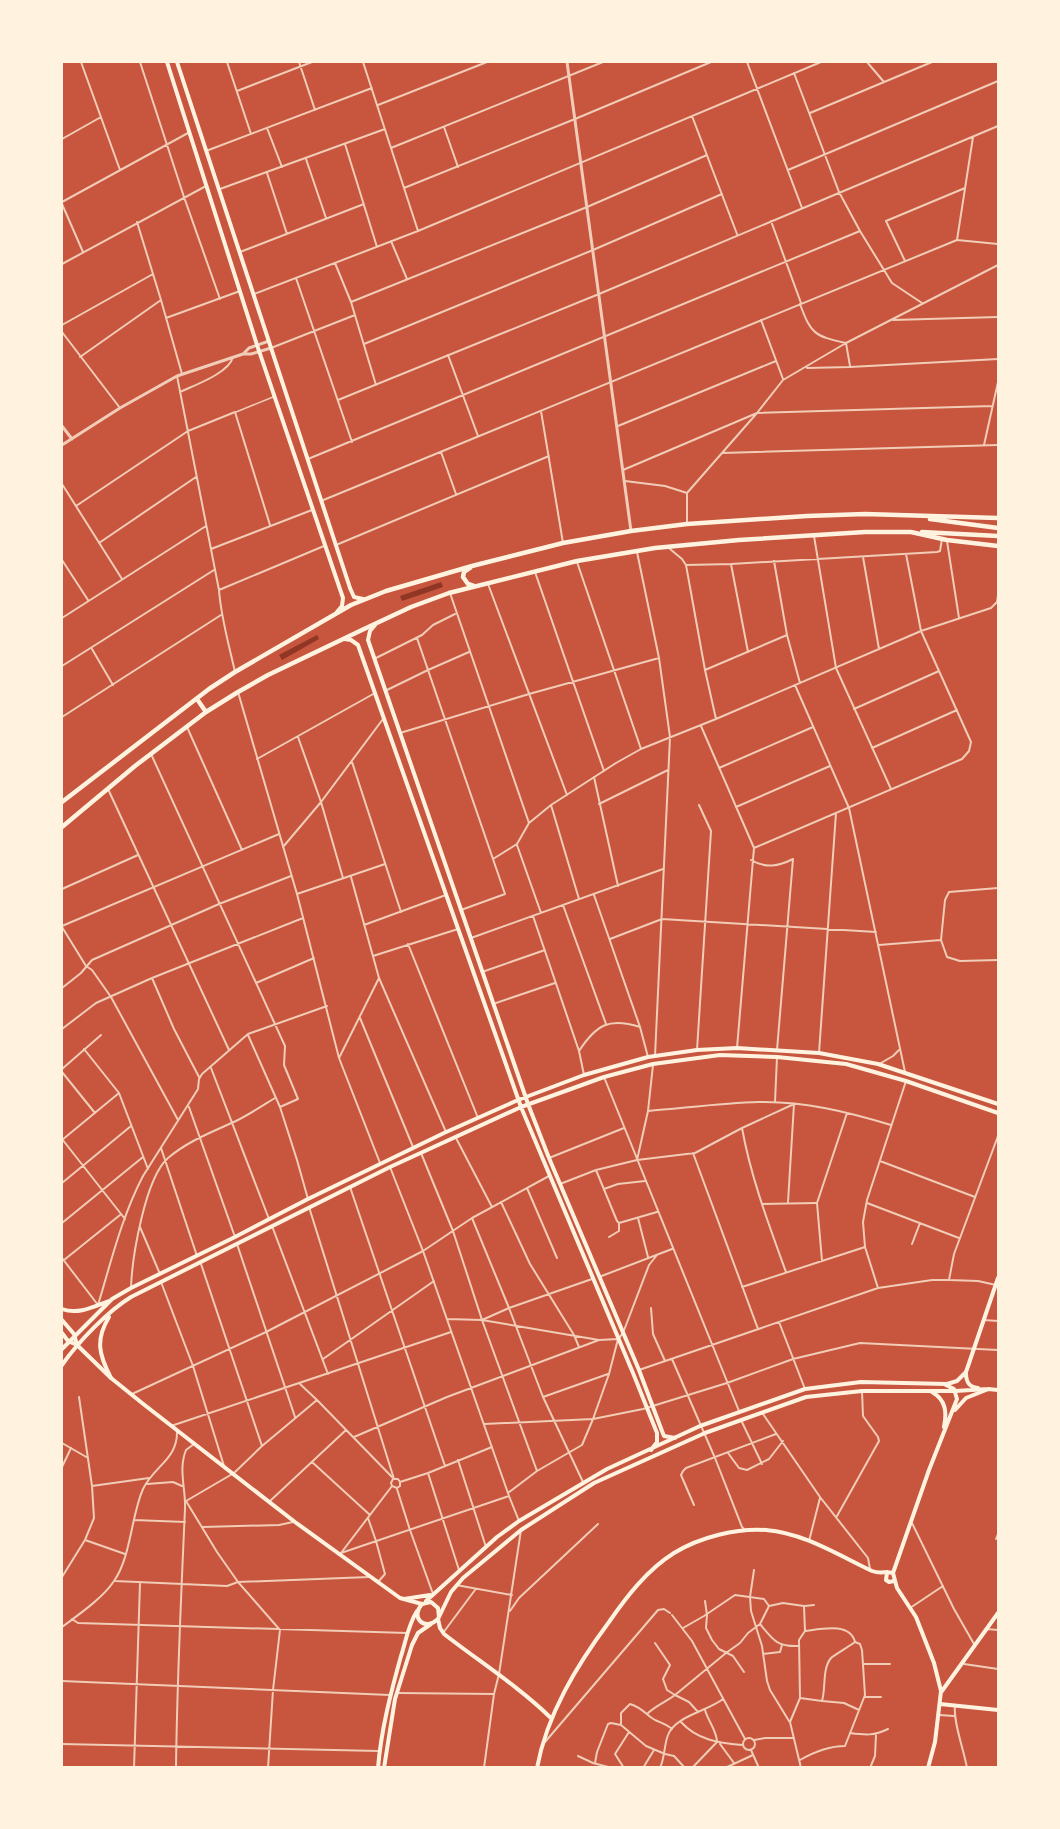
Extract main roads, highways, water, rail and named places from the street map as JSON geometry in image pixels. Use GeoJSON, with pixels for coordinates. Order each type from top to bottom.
{"type":"FeatureCollection","features":[{"type":"Feature","properties":{"kind":"highway"},"geometry":{"type":"LineString","coordinates":[[62,802],[235,672],[336,613],[386,591],[563,543],[687,524],[865,514],[912,517],[999,528]]}},
{"type":"Feature","properties":{"kind":"highway"},"geometry":{"type":"LineString","coordinates":[[912,517],[999,518]]}},
{"type":"Feature","properties":{"kind":"highway"},"geometry":{"type":"LineString","coordinates":[[62,827],[151,754],[206,712],[237,692],[411,607],[449,593],[577,561],[668,546],[865,532],[999,536]]}},
{"type":"Feature","properties":{"kind":"highway"},"geometry":{"type":"LineString","coordinates":[[911,532],[999,546]]}},
{"type":"Feature","properties":{"kind":"highway"},"geometry":{"type":"LineString","coordinates":[[472,566],[464,572],[463,577],[468,584],[476,586]]}},
{"type":"Feature","properties":{"kind":"highway"},"geometry":{"type":"LineString","coordinates":[[197,699],[206,712]]}},
{"type":"Feature","properties":{"kind":"main road"},"geometry":{"type":"LineString","coordinates":[[166,62],[256,345],[341,592],[343,602],[336,613]]}},
{"type":"Feature","properties":{"kind":"main road"},"geometry":{"type":"LineString","coordinates":[[177,62],[350,588],[354,597],[360,600],[366,599]]}},
{"type":"Feature","properties":{"kind":"main road"},"geometry":{"type":"LineString","coordinates":[[341,592],[347,593],[350,588]]}},
{"type":"Feature","properties":{"kind":"main road"},"geometry":{"type":"LineString","coordinates":[[377,623],[369,631],[370,648],[528,1104],[559,1184],[639,1370],[657,1435],[656,1444],[651,1450]]}},
{"type":"Feature","properties":{"kind":"main road"},"geometry":{"type":"LineString","coordinates":[[343,639],[351,639],[358,645],[518,1100],[549,1176],[650,1408],[663,1435],[675,1438]]}},
{"type":"Feature","properties":{"kind":"main road"},"geometry":{"type":"LineString","coordinates":[[360,651],[364,646],[370,648]]}},
{"type":"Feature","properties":{"kind":"main road"},"geometry":{"type":"LineString","coordinates":[[482,997],[490,994]]}},
{"type":"Feature","properties":{"kind":"main road"},"geometry":{"type":"LineString","coordinates":[[62,1309],[74,1312],[112,1299],[380,1163],[518,1100],[584,1075],[648,1057],[698,1050],[737,1048],[819,1053],[878,1064],[999,1104]]}},
{"type":"Feature","properties":{"kind":"main road"},"geometry":{"type":"LineString","coordinates":[[62,1365],[77,1344],[123,1302],[421,1152],[528,1104],[604,1077],[653,1064],[720,1055],[777,1057],[846,1064],[906,1081],[999,1113]]}},
{"type":"Feature","properties":{"kind":"main road"},"geometry":{"type":"LineString","coordinates":[[999,1278],[966,1372],[966,1379],[973,1388],[999,1390]]}},
{"type":"Feature","properties":{"kind":"main road"},"geometry":{"type":"LineString","coordinates":[[62,1349],[74,1334],[112,1299]]}},
{"type":"Feature","properties":{"kind":"main road"},"geometry":{"type":"LineString","coordinates":[[111,1378],[101,1355],[100,1339],[102,1330],[115,1309]]}},
{"type":"Feature","properties":{"kind":"main road"},"geometry":{"type":"LineString","coordinates":[[62,1320],[74,1334],[77,1344]]}},
{"type":"Feature","properties":{"kind":"main road"},"geometry":{"type":"LineString","coordinates":[[62,1333],[68,1341],[77,1344],[111,1378],[295,1522],[404,1599],[422,1605],[431,1602],[436,1605],[443,1633],[499,1674],[551,1718]]}},
{"type":"Feature","properties":{"kind":"main road"},"geometry":{"type":"LineString","coordinates":[[378,1767],[390,1695],[411,1623],[422,1605],[433,1594],[519,1521],[607,1469],[700,1426],[805,1389],[861,1382],[945,1384],[957,1381],[966,1372]]}},
{"type":"Feature","properties":{"kind":"main road"},"geometry":{"type":"LineString","coordinates":[[890,1581],[895,1575],[893,1573],[911,1521],[957,1399],[955,1391],[945,1384]]}},
{"type":"Feature","properties":{"kind":"main road"},"geometry":{"type":"LineString","coordinates":[[384,1767],[397,1693],[415,1638],[438,1618],[456,1585],[521,1530],[594,1483],[705,1433],[806,1397],[862,1391],[988,1389]]}},
{"type":"Feature","properties":{"kind":"main road"},"geometry":{"type":"LineString","coordinates":[[953,1413],[964,1400],[988,1389]]}},
{"type":"Feature","properties":{"kind":"main road"},"geometry":{"type":"LineString","coordinates":[[932,1391],[941,1399],[946,1409],[942,1435]]}},
{"type":"Feature","properties":{"kind":"main road"},"geometry":{"type":"LineString","coordinates":[[537,1767],[551,1718],[567,1686],[589,1649],[627,1596],[650,1572],[674,1553],[695,1543],[722,1535],[765,1530],[791,1534],[809,1541],[880,1574],[897,1588],[916,1617],[934,1663],[941,1691],[935,1742],[928,1767]]}},
{"type":"Feature","properties":{"kind":"main road"},"geometry":{"type":"LineString","coordinates":[[887,1572],[885,1578],[890,1581]]}},
{"type":"Feature","properties":{"kind":"main road"},"geometry":{"type":"LineString","coordinates":[[880,1574],[893,1573]]}},
{"type":"Feature","properties":{"kind":"main road"},"geometry":{"type":"LineString","coordinates":[[404,1599],[433,1594]]}},
{"type":"Feature","properties":{"kind":"main road"},"geometry":{"type":"LineString","coordinates":[[422,1605],[417,1615],[420,1621],[432,1624]]}},
{"type":"Feature","properties":{"kind":"main road"},"geometry":{"type":"LineString","coordinates":[[941,1691],[999,1613]]}},
{"type":"Feature","properties":{"kind":"main road"},"geometry":{"type":"LineString","coordinates":[[940,1704],[999,1710]]}}]}
